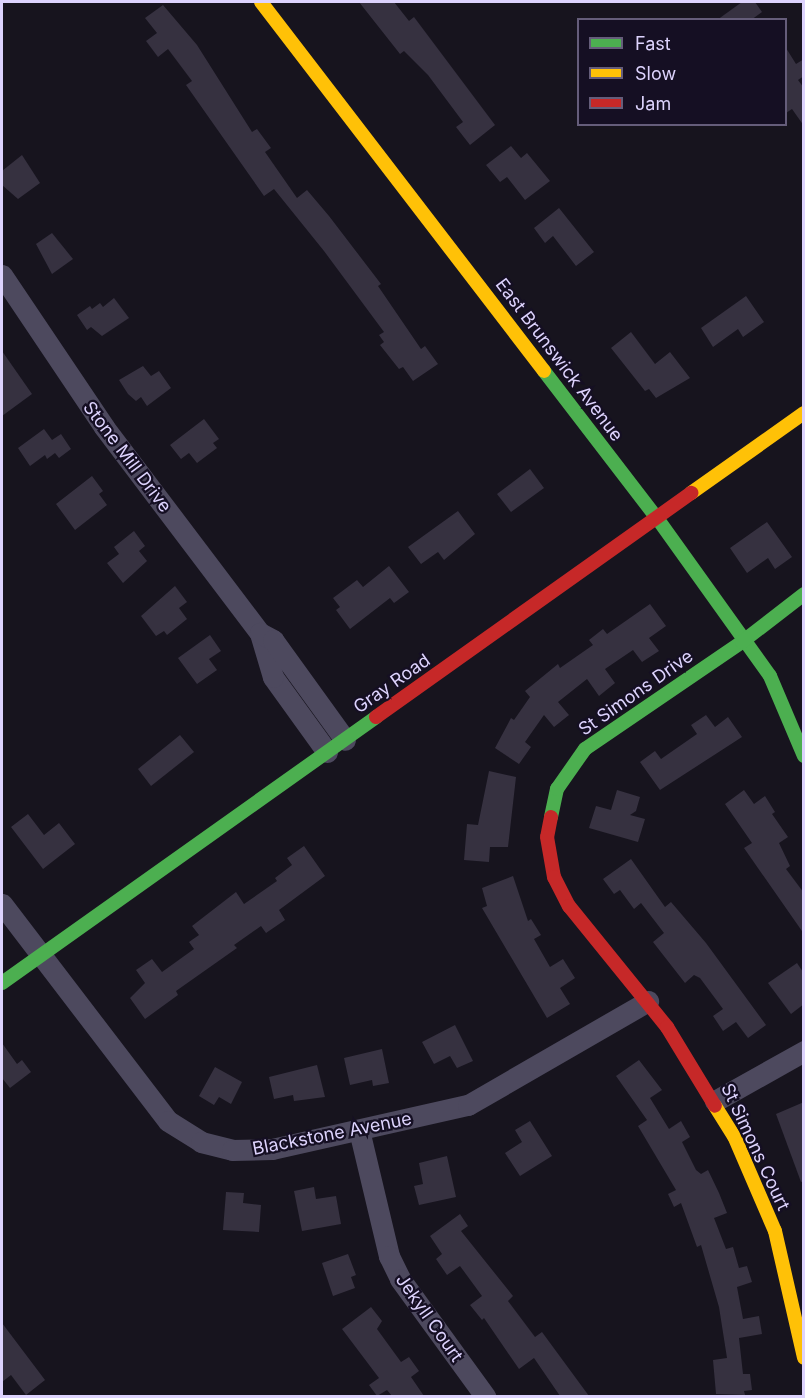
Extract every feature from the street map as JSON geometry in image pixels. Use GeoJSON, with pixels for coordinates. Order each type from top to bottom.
{"type":"FeatureCollection","features":[{"type":"Feature","properties":{"kind":"street","name":"East Brunswick Avenue"},"geometry":{"type":"LineString","coordinates":[[261,2],[657,518],[742,642],[770,676],[804,756]]}},
{"type":"Feature","properties":{"kind":"street","name":"Stone Mill Drive"},"geometry":{"type":"LineString","coordinates":[[2,275],[104,427],[260,633],[273,677],[327,752]]}},
{"type":"Feature","properties":{"kind":"street","name":"Gray Road"},"geometry":{"type":"LineString","coordinates":[[2,983],[804,414]]}},
{"type":"Feature","properties":{"kind":"street","name":"St Simons Drive"},"geometry":{"type":"LineString","coordinates":[[648,1001],[561,892],[549,861],[549,813],[564,775],[585,749],[742,642],[804,594]]}},
{"type":"Feature","properties":{"kind":"street","name":"Stone Mill Drive"},"geometry":{"type":"LineString","coordinates":[[260,633],[273,640],[345,740]]}},
{"type":"Feature","properties":{"kind":"street","name":"Blackstone Avenue"},"geometry":{"type":"LineString","coordinates":[[2,904],[152,1102],[187,1135],[232,1150],[256,1151],[468,1105],[648,1001]]}},
{"type":"Feature","properties":{"kind":"street","name":"St Simons Court"},"geometry":{"type":"LineString","coordinates":[[648,1001],[715,1101],[755,1179],[775,1231],[792,1293],[804,1358]]}},
{"type":"Feature","properties":{"kind":"street"},"geometry":{"type":"LineString","coordinates":[[715,1101],[804,1051]]}},
{"type":"Feature","properties":{"kind":"street","name":"Jekyll Court"},"geometry":{"type":"LineString","coordinates":[[359,1130],[388,1256],[400,1279],[485,1396]]}},
{"type":"Feature","properties":{"kind":"building"},"geometry":{"type":"Polygon","coordinates":[[[359,2],[394,2],[409,21],[414,17],[495,125],[470,145],[456,127],[463,122],[428,75],[404,51],[400,54],[359,2]]]}},
{"type":"Feature","properties":{"kind":"building"},"geometry":{"type":"Polygon","coordinates":[[[742,2],[755,2],[762,12],[754,18],[720,18],[742,2]]]}},
{"type":"Feature","properties":{"kind":"building"},"geometry":{"type":"Polygon","coordinates":[[[163,5],[197,45],[252,132],[257,129],[271,148],[265,152],[297,198],[307,190],[381,284],[378,286],[421,349],[425,346],[438,364],[413,381],[403,367],[399,369],[380,345],[384,342],[379,335],[384,332],[324,251],[274,189],[264,196],[186,85],[192,81],[168,49],[158,57],[146,41],[157,33],[145,18],[163,5]]]}},
{"type":"Feature","properties":{"kind":"building"},"geometry":{"type":"Polygon","coordinates":[[[787,50],[796,64],[804,59],[804,76],[798,80],[804,88],[804,126],[792,109],[787,112],[787,50]]]}},
{"type":"Feature","properties":{"kind":"building"},"geometry":{"type":"Polygon","coordinates":[[[511,146],[521,158],[527,153],[550,181],[525,200],[507,177],[500,182],[486,165],[511,146]]]}},
{"type":"Feature","properties":{"kind":"building"},"geometry":{"type":"Polygon","coordinates":[[[22,155],[40,183],[18,199],[2,185],[2,171],[22,155]]]}},
{"type":"Feature","properties":{"kind":"building"},"geometry":{"type":"Polygon","coordinates":[[[559,208],[594,252],[576,266],[553,236],[545,243],[534,228],[559,208]]]}},
{"type":"Feature","properties":{"kind":"building"},"geometry":{"type":"Polygon","coordinates":[[[52,233],[73,259],[52,274],[36,244],[52,233]]]}},
{"type":"Feature","properties":{"kind":"building"},"geometry":{"type":"Polygon","coordinates":[[[746,296],[764,322],[743,337],[738,329],[713,347],[701,328],[746,296]]]}},
{"type":"Feature","properties":{"kind":"building"},"geometry":{"type":"Polygon","coordinates":[[[114,298],[129,318],[102,336],[91,327],[87,330],[77,315],[90,306],[92,309],[100,303],[103,307],[114,298]]]}},
{"type":"Feature","properties":{"kind":"building"},"geometry":{"type":"Polygon","coordinates":[[[631,332],[655,364],[670,352],[690,378],[656,398],[649,389],[645,391],[611,348],[631,332]]]}},
{"type":"Feature","properties":{"kind":"building"},"geometry":{"type":"Polygon","coordinates":[[[2,351],[32,394],[2,416],[2,351]]]}},
{"type":"Feature","properties":{"kind":"building"},"geometry":{"type":"Polygon","coordinates":[[[143,366],[151,376],[159,371],[171,388],[147,406],[141,397],[136,401],[128,394],[119,380],[143,366]]]}},
{"type":"Feature","properties":{"kind":"building"},"geometry":{"type":"Polygon","coordinates":[[[204,419],[219,439],[213,443],[217,448],[197,463],[189,453],[181,459],[170,445],[204,419]]]}},
{"type":"Feature","properties":{"kind":"building"},"geometry":{"type":"Polygon","coordinates":[[[44,429],[52,440],[61,434],[71,449],[59,458],[55,453],[47,459],[45,455],[30,466],[18,448],[44,429]]]}},
{"type":"Feature","properties":{"kind":"building"},"geometry":{"type":"Polygon","coordinates":[[[530,469],[544,488],[511,512],[497,494],[530,469]]]}},
{"type":"Feature","properties":{"kind":"building"},"geometry":{"type":"Polygon","coordinates":[[[92,476],[103,491],[99,494],[107,505],[75,530],[56,504],[92,476]]]}},
{"type":"Feature","properties":{"kind":"building"},"geometry":{"type":"Polygon","coordinates":[[[458,511],[475,534],[444,560],[438,552],[421,564],[408,547],[458,511]]]}},
{"type":"Feature","properties":{"kind":"building"},"geometry":{"type":"Polygon","coordinates":[[[767,522],[792,557],[775,569],[768,558],[747,573],[730,548],[767,522]]]}},
{"type":"Feature","properties":{"kind":"building"},"geometry":{"type":"Polygon","coordinates":[[[134,531],[145,546],[139,551],[147,561],[123,583],[107,563],[119,554],[114,547],[134,531]]]}},
{"type":"Feature","properties":{"kind":"building"},"geometry":{"type":"Polygon","coordinates":[[[389,566],[409,592],[394,603],[390,598],[350,629],[336,610],[340,607],[333,598],[357,580],[363,587],[389,566]]]}},
{"type":"Feature","properties":{"kind":"building"},"geometry":{"type":"Polygon","coordinates":[[[175,586],[187,602],[179,608],[187,619],[167,635],[164,631],[156,636],[141,616],[175,586]]]}},
{"type":"Feature","properties":{"kind":"building"},"geometry":{"type":"Polygon","coordinates":[[[650,604],[666,626],[649,638],[659,651],[642,662],[633,650],[605,669],[615,683],[599,696],[587,679],[558,702],[569,715],[554,727],[544,715],[525,742],[531,747],[519,764],[495,748],[511,718],[514,720],[530,697],[525,691],[558,664],[560,668],[593,645],[589,640],[603,629],[607,634],[650,604]]]}},
{"type":"Feature","properties":{"kind":"building"},"geometry":{"type":"Polygon","coordinates":[[[210,635],[221,651],[209,659],[217,670],[197,684],[178,658],[210,635]]]}},
{"type":"Feature","properties":{"kind":"building"},"geometry":{"type":"Polygon","coordinates":[[[706,715],[715,727],[728,717],[742,737],[660,790],[640,762],[655,751],[661,759],[697,734],[691,725],[706,715]]]}},
{"type":"Feature","properties":{"kind":"building"},"geometry":{"type":"Polygon","coordinates":[[[180,735],[194,752],[151,786],[138,769],[180,735]]]}},
{"type":"Feature","properties":{"kind":"building"},"geometry":{"type":"Polygon","coordinates":[[[489,771],[516,777],[508,847],[490,847],[489,862],[464,860],[467,824],[478,825],[489,771]]]}},
{"type":"Feature","properties":{"kind":"building"},"geometry":{"type":"Polygon","coordinates":[[[617,790],[640,797],[636,811],[630,815],[645,819],[638,842],[589,828],[596,806],[611,810],[617,790]]]}},
{"type":"Feature","properties":{"kind":"building"},"geometry":{"type":"Polygon","coordinates":[[[744,790],[754,804],[765,796],[775,812],[772,814],[788,837],[779,843],[790,866],[786,869],[804,893],[804,934],[744,848],[752,843],[725,804],[744,790]]]}},
{"type":"Feature","properties":{"kind":"building"},"geometry":{"type":"Polygon","coordinates":[[[28,814],[44,835],[59,823],[75,844],[43,869],[11,827],[28,814]]]}},
{"type":"Feature","properties":{"kind":"building"},"geometry":{"type":"Polygon","coordinates":[[[304,846],[325,876],[279,910],[285,920],[266,933],[261,926],[234,945],[237,948],[176,991],[178,995],[145,1019],[130,998],[145,983],[136,970],[152,959],[162,972],[194,949],[189,942],[199,935],[192,926],[236,892],[244,904],[277,881],[275,878],[292,865],[287,858],[304,846]]]}},
{"type":"Feature","properties":{"kind":"building"},"geometry":{"type":"Polygon","coordinates":[[[631,859],[665,907],[671,902],[706,943],[766,1025],[748,1038],[736,1022],[723,1031],[713,1016],[723,1009],[700,978],[694,975],[685,983],[653,942],[664,933],[641,903],[634,909],[620,890],[614,894],[603,879],[631,859]]]}},
{"type":"Feature","properties":{"kind":"building"},"geometry":{"type":"Polygon","coordinates":[[[513,876],[528,921],[531,919],[541,935],[534,939],[550,967],[563,959],[575,978],[560,988],[570,1004],[547,1018],[482,908],[487,906],[482,888],[513,876]]]}},
{"type":"Feature","properties":{"kind":"building"},"geometry":{"type":"Polygon","coordinates":[[[797,963],[803,972],[804,1004],[791,1014],[768,983],[797,963]]]}},
{"type":"Feature","properties":{"kind":"building"},"geometry":{"type":"Polygon","coordinates":[[[455,1025],[473,1061],[457,1068],[450,1056],[434,1064],[422,1042],[455,1025]]]}},
{"type":"Feature","properties":{"kind":"building"},"geometry":{"type":"Polygon","coordinates":[[[2,1043],[17,1064],[22,1060],[31,1072],[10,1088],[2,1078],[2,1043]]]}},
{"type":"Feature","properties":{"kind":"building"},"geometry":{"type":"Polygon","coordinates":[[[382,1049],[389,1083],[373,1086],[372,1080],[350,1085],[344,1058],[382,1049]]]}},
{"type":"Feature","properties":{"kind":"building"},"geometry":{"type":"Polygon","coordinates":[[[639,1060],[662,1090],[650,1098],[669,1129],[681,1121],[690,1137],[682,1142],[696,1170],[701,1174],[708,1170],[719,1193],[727,1213],[714,1218],[726,1249],[733,1247],[739,1268],[747,1266],[752,1282],[737,1287],[743,1319],[759,1316],[762,1334],[739,1338],[743,1374],[750,1374],[752,1390],[744,1391],[745,1395],[716,1394],[713,1360],[727,1358],[719,1307],[701,1245],[697,1247],[681,1203],[674,1207],[668,1194],[676,1190],[638,1126],[647,1120],[616,1076],[639,1060]]]}},
{"type":"Feature","properties":{"kind":"building"},"geometry":{"type":"Polygon","coordinates":[[[317,1065],[325,1097],[294,1101],[293,1095],[274,1099],[269,1077],[317,1065]]]}},
{"type":"Feature","properties":{"kind":"building"},"geometry":{"type":"Polygon","coordinates":[[[215,1067],[242,1082],[231,1104],[219,1097],[214,1105],[199,1096],[215,1067]]]}},
{"type":"Feature","properties":{"kind":"building"},"geometry":{"type":"Polygon","coordinates":[[[804,1102],[804,1181],[801,1182],[776,1114],[804,1102]]]}},
{"type":"Feature","properties":{"kind":"building"},"geometry":{"type":"Polygon","coordinates":[[[530,1121],[552,1156],[520,1176],[505,1153],[522,1142],[515,1130],[530,1121]]]}},
{"type":"Feature","properties":{"kind":"building"},"geometry":{"type":"Polygon","coordinates":[[[447,1156],[456,1197],[419,1205],[414,1186],[423,1184],[419,1163],[447,1156]]]}},
{"type":"Feature","properties":{"kind":"building"},"geometry":{"type":"Polygon","coordinates":[[[314,1187],[316,1199],[336,1196],[341,1224],[302,1231],[294,1191],[314,1187]]]}},
{"type":"Feature","properties":{"kind":"building"},"geometry":{"type":"Polygon","coordinates":[[[226,1192],[244,1193],[243,1203],[261,1205],[259,1232],[223,1230],[226,1192]]]}},
{"type":"Feature","properties":{"kind":"building"},"geometry":{"type":"Polygon","coordinates":[[[460,1214],[468,1226],[461,1231],[513,1296],[508,1301],[535,1337],[542,1332],[589,1396],[560,1396],[534,1358],[519,1369],[484,1318],[482,1320],[470,1305],[482,1296],[460,1266],[447,1275],[436,1259],[442,1254],[430,1236],[460,1214]]]}},
{"type":"Feature","properties":{"kind":"building"},"geometry":{"type":"Polygon","coordinates":[[[348,1254],[356,1275],[351,1277],[355,1288],[333,1296],[322,1263],[348,1254]]]}},
{"type":"Feature","properties":{"kind":"building"},"geometry":{"type":"Polygon","coordinates":[[[371,1307],[382,1321],[377,1329],[401,1362],[409,1357],[419,1371],[411,1377],[424,1396],[392,1396],[387,1390],[377,1396],[369,1385],[379,1378],[342,1329],[371,1307]]]}},
{"type":"Feature","properties":{"kind":"building"},"geometry":{"type":"Polygon","coordinates":[[[2,1323],[45,1380],[26,1395],[11,1375],[2,1382],[2,1323]]]}},
{"type":"Feature","properties":{"kind":"traffic: fast"},"geometry":{"type":"LineString","coordinates":[[544,371],[657,518],[770,676],[804,756]]}},
{"type":"Feature","properties":{"kind":"traffic: fast"},"geometry":{"type":"LineString","coordinates":[[551,817],[557,789],[585,749],[742,642],[804,594]]}},
{"type":"Feature","properties":{"kind":"traffic: fast"},"geometry":{"type":"LineString","coordinates":[[2,983],[376,717]]}},
{"type":"Feature","properties":{"kind":"traffic: slow"},"geometry":{"type":"LineString","coordinates":[[261,2],[544,371]]}},
{"type":"Feature","properties":{"kind":"traffic: slow"},"geometry":{"type":"LineString","coordinates":[[691,493],[804,413]]}},
{"type":"Feature","properties":{"kind":"traffic: slow"},"geometry":{"type":"LineString","coordinates":[[715,1106],[734,1136],[775,1231],[804,1358]]}},
{"type":"Feature","properties":{"kind":"traffic: jam"},"geometry":{"type":"LineString","coordinates":[[376,717],[691,493]]}},
{"type":"Feature","properties":{"kind":"traffic: jam"},"geometry":{"type":"LineString","coordinates":[[551,817],[547,837],[554,877],[569,906],[667,1027],[715,1106]]}}]}
